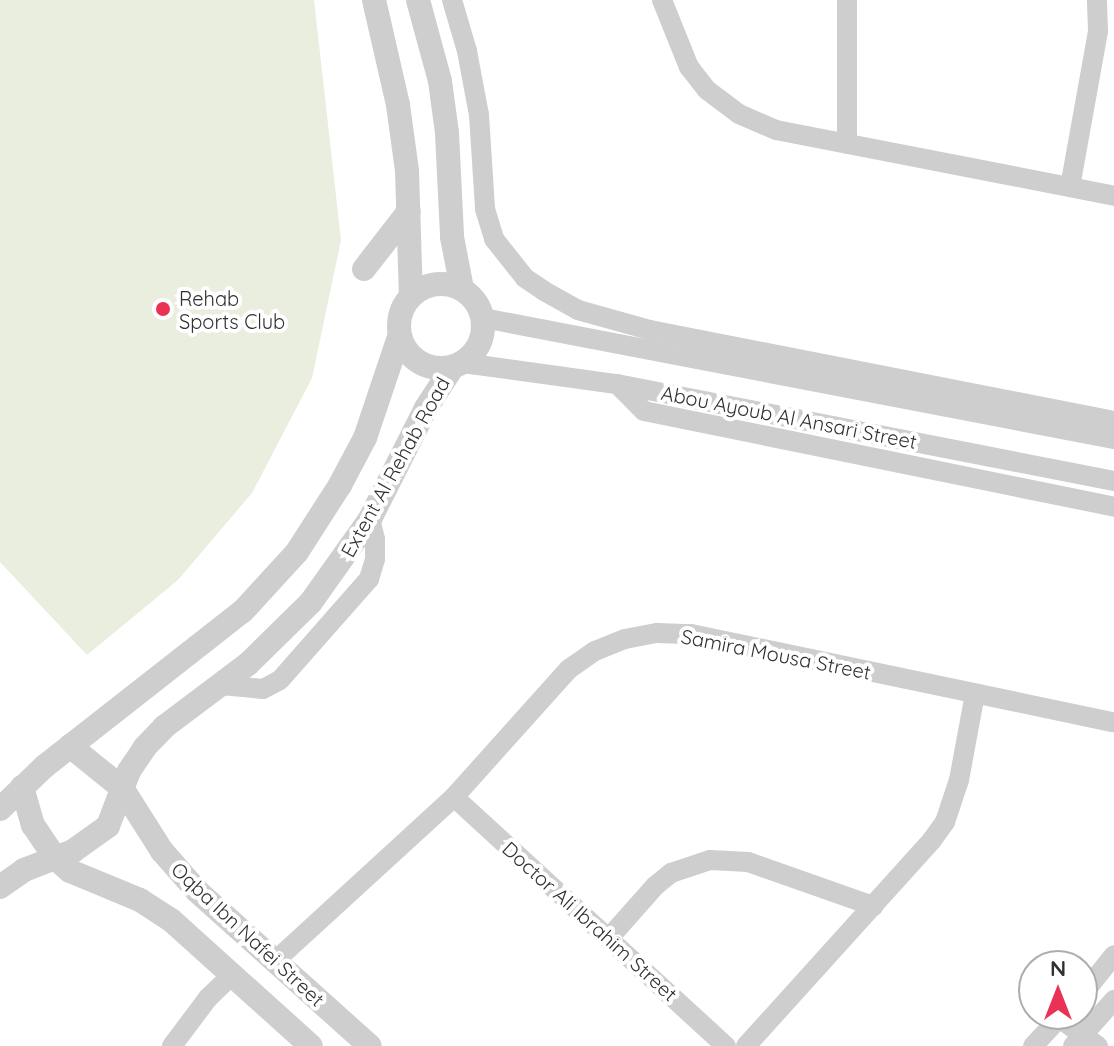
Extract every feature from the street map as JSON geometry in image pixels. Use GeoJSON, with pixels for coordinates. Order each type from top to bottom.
{"type":"FeatureCollection","features":[{"type":"Feature","properties":{"kind":"street"},"geometry":{"type":"LineString","coordinates":[[374,0],[398,105],[409,211],[411,296]]}},
{"type":"Feature","properties":{"kind":"street"},"geometry":{"type":"LineString","coordinates":[[418,0],[442,94],[452,237],[462,289]]}},
{"type":"Feature","properties":{"kind":"street"},"geometry":{"type":"LineString","coordinates":[[452,0],[467,51],[479,115],[485,209],[494,239],[525,278],[544,291],[578,310],[649,339],[1114,421]]}},
{"type":"Feature","properties":{"kind":"street"},"geometry":{"type":"LineString","coordinates":[[662,0],[689,67],[707,90],[739,114],[776,130],[1114,196]]}},
{"type":"Feature","properties":{"kind":"street"},"geometry":{"type":"LineString","coordinates":[[847,0],[847,144]]}},
{"type":"Feature","properties":{"kind":"street"},"geometry":{"type":"LineString","coordinates":[[1070,187],[1098,31],[1097,0]]}},
{"type":"Feature","properties":{"kind":"street"},"geometry":{"type":"LineString","coordinates":[[364,269],[409,211]]}},
{"type":"Feature","properties":{"kind":"street"},"geometry":{"type":"LineString","coordinates":[[435,284],[462,289],[472,296],[483,318],[480,343],[457,365],[425,366],[405,349],[399,337],[402,308],[411,296],[435,284]]}},
{"type":"Feature","properties":{"kind":"street","name":"Abou Ayoub Al Ansari Street"},"geometry":{"type":"LineString","coordinates":[[483,318],[649,339],[1114,439]]}},
{"type":"Feature","properties":{"kind":"street","name":"Extent Al Rehab Road"},"geometry":{"type":"LineString","coordinates":[[0,809],[70,746],[243,611],[297,552],[340,485],[365,438],[399,337]]}},
{"type":"Feature","properties":{"kind":"street","name":"Abou Ayoub Al Ansari Street"},"geometry":{"type":"LineString","coordinates":[[457,365],[617,384],[1114,481]]}},
{"type":"Feature","properties":{"kind":"street","name":"Extent Al Rehab Road"},"geometry":{"type":"LineString","coordinates":[[0,887],[24,870],[81,846],[108,826],[122,788],[145,747],[164,727],[281,635],[311,602],[370,519],[426,408],[457,365]]}},
{"type":"Feature","properties":{"kind":"street"},"geometry":{"type":"LineString","coordinates":[[617,384],[644,411],[1114,507]]}},
{"type":"Feature","properties":{"kind":"street"},"geometry":{"type":"LineString","coordinates":[[221,685],[263,689],[280,680],[290,669],[369,579],[375,559],[375,539],[370,519]]}},
{"type":"Feature","properties":{"kind":"street","name":"Samira Mousa Street"},"geometry":{"type":"LineString","coordinates":[[275,961],[454,797],[569,669],[595,651],[625,639],[657,633],[691,634],[1114,722]]}},
{"type":"Feature","properties":{"kind":"street"},"geometry":{"type":"LineString","coordinates":[[746,1046],[945,822],[959,780],[975,694]]}},
{"type":"Feature","properties":{"kind":"street","name":"Oqba Ibn Nafei Street"},"geometry":{"type":"LineString","coordinates":[[70,746],[122,788],[162,851],[197,891],[370,1046]]}},
{"type":"Feature","properties":{"kind":"street","name":"Oqba Ibn Nafei Street"},"geometry":{"type":"LineString","coordinates":[[22,787],[33,825],[55,858],[70,871],[129,895],[171,920],[311,1046]]}},
{"type":"Feature","properties":{"kind":"street","name":"Doctor Ali Ibrahim Street"},"geometry":{"type":"LineString","coordinates":[[454,797],[726,1046]]}},
{"type":"Feature","properties":{"kind":"street"},"geometry":{"type":"LineString","coordinates":[[609,938],[655,886],[671,873],[710,860],[748,862],[873,906]]}},
{"type":"Feature","properties":{"kind":"street"},"geometry":{"type":"LineString","coordinates":[[171,920],[197,891]]}},
{"type":"Feature","properties":{"kind":"street"},"geometry":{"type":"LineString","coordinates":[[1098,975],[1114,955]]}},
{"type":"Feature","properties":{"kind":"street"},"geometry":{"type":"LineString","coordinates":[[172,1046],[208,998],[233,974]]}},
{"type":"Feature","properties":{"kind":"street"},"geometry":{"type":"LineString","coordinates":[[1085,1042],[1112,1007]]}},
{"type":"Feature","properties":{"kind":"street"},"geometry":{"type":"LineString","coordinates":[[1033,1046],[1048,1030]]}},
{"type":"Feature","properties":{"kind":"shaded area","name":"Rehab Sports Club"},"geometry":{"type":"Polygon","coordinates":[[[0,0],[314,0],[341,240],[312,378],[252,493],[178,580],[87,655],[0,562],[0,0]]]}},
{"type":"Feature","properties":{"kind":"place","name":"Rehab Sports Club"},"geometry":{"type":"Point","coordinates":[163,309]}}]}
